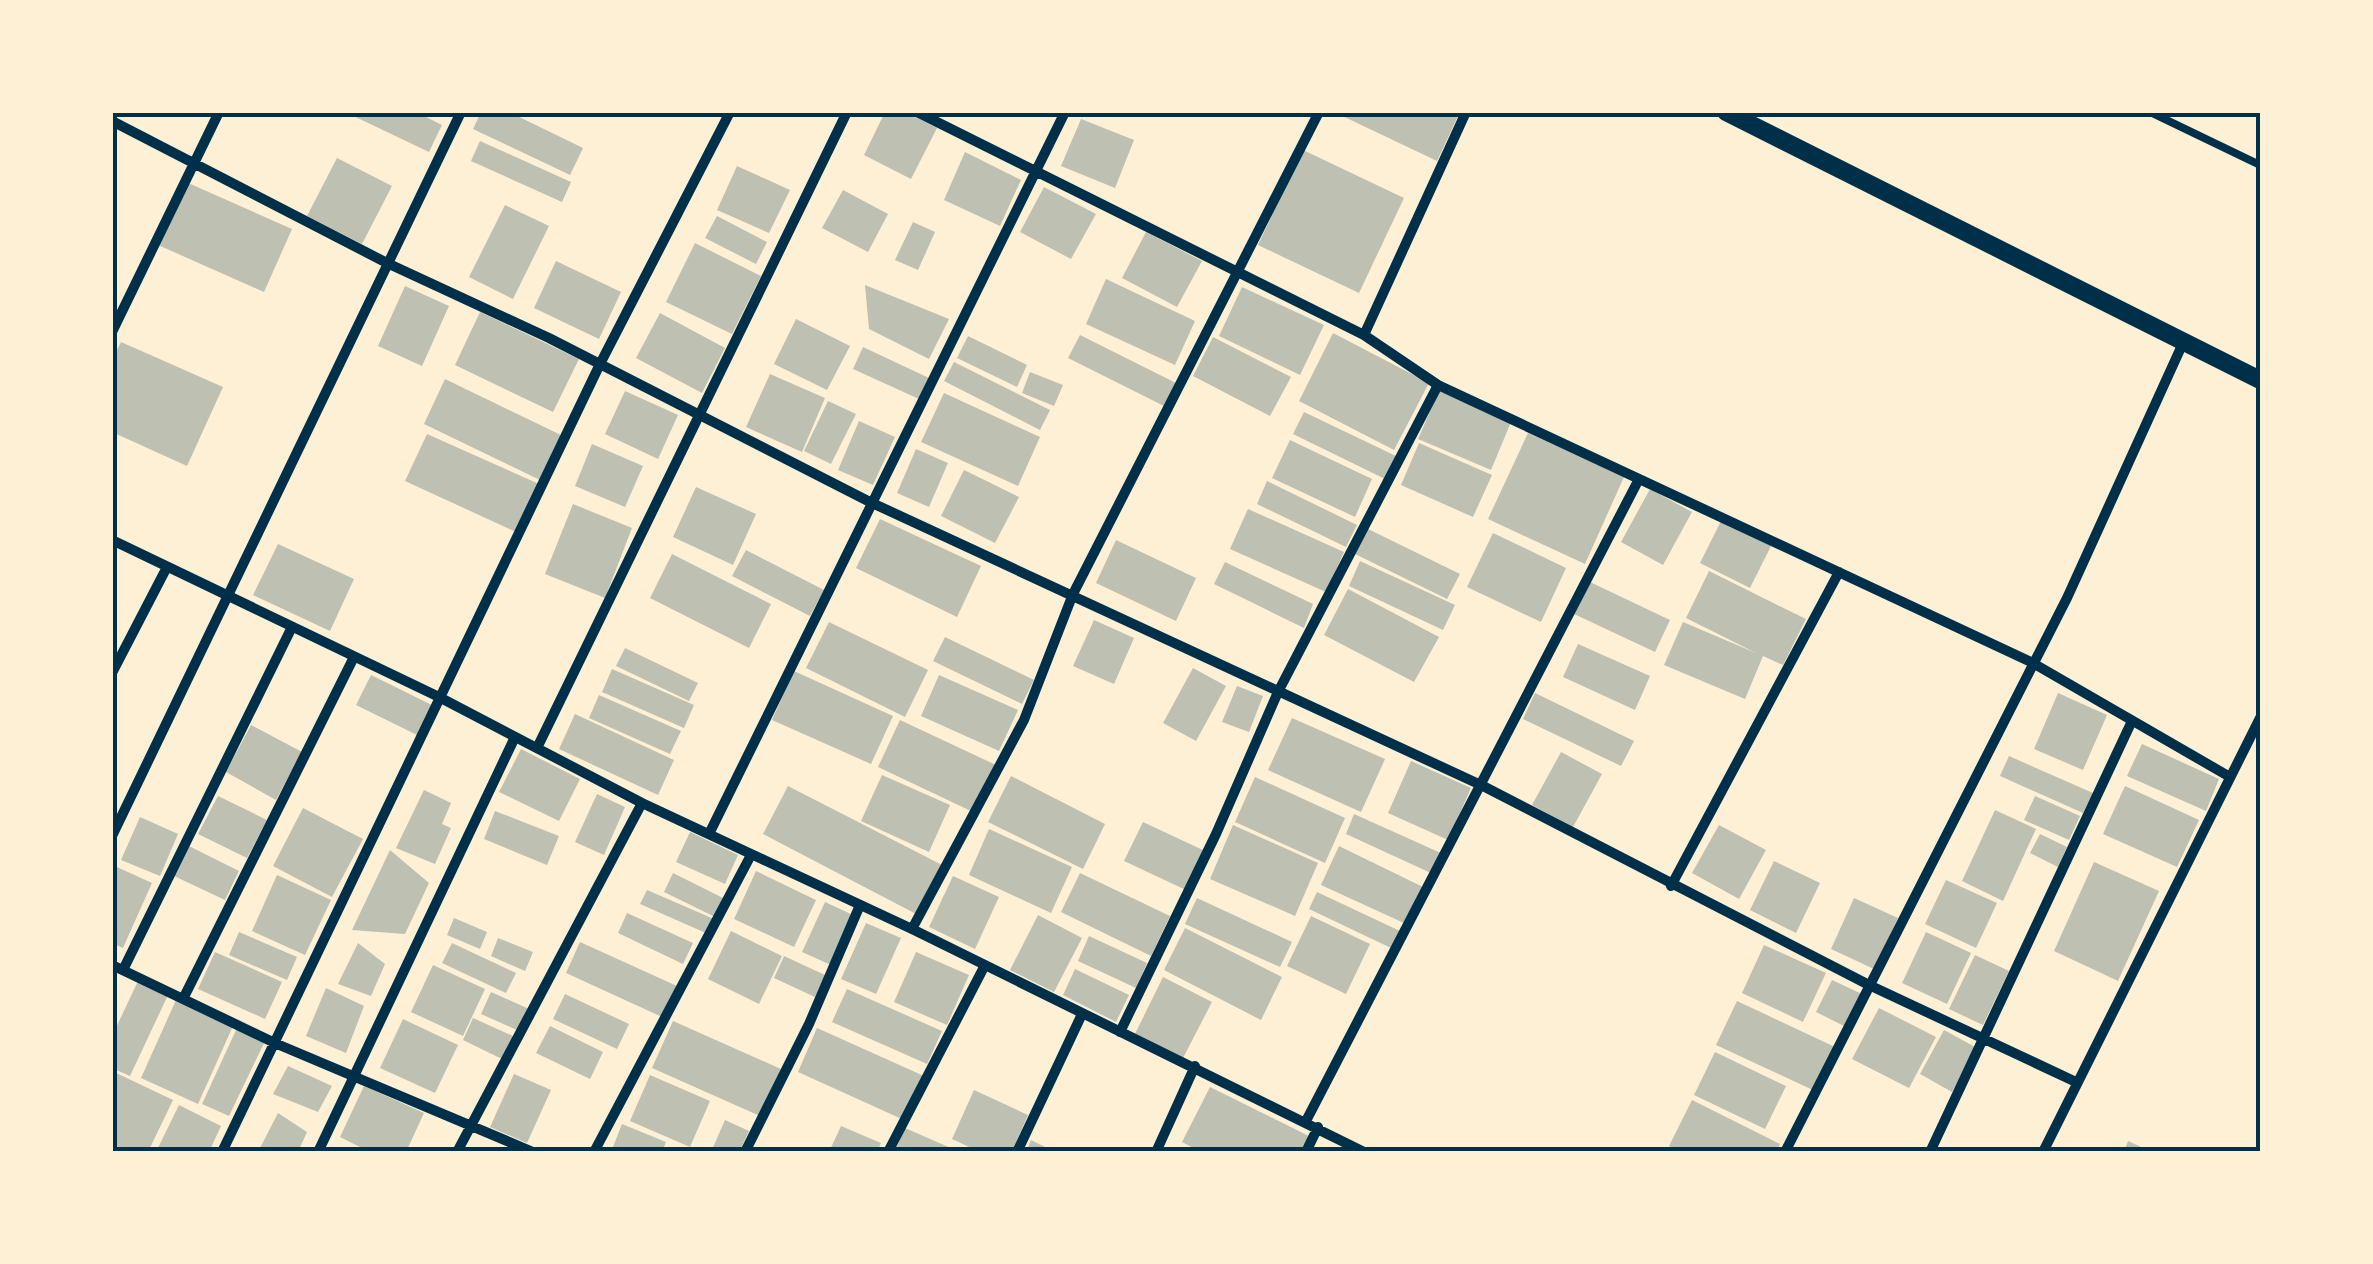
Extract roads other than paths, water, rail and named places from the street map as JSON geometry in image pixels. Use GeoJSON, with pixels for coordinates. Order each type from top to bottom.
{"type":"FeatureCollection","features":[{"type":"Feature","properties":{"kind":"street"},"geometry":{"type":"LineString","coordinates":[[112,332],[218,112]]}},
{"type":"Feature","properties":{"kind":"street"},"geometry":{"type":"LineString","coordinates":[[112,836],[230,600],[461,112]]}},
{"type":"Feature","properties":{"kind":"street"},"geometry":{"type":"LineString","coordinates":[[222,1152],[600,364],[730,112]]}},
{"type":"Feature","properties":{"kind":"street"},"geometry":{"type":"LineString","coordinates":[[536,748],[848,112]]}},
{"type":"Feature","properties":{"kind":"street"},"geometry":{"type":"LineString","coordinates":[[917,112],[1238,276],[1364,335],[1438,385],[2032,662],[2230,777]]}},
{"type":"Feature","properties":{"kind":"street"},"geometry":{"type":"LineString","coordinates":[[708,834],[870,502],[1039,173],[1065,112]]}},
{"type":"Feature","properties":{"kind":"street"},"geometry":{"type":"LineString","coordinates":[[912,928],[1024,720],[1073,594],[1320,112]]}},
{"type":"Feature","properties":{"kind":"street"},"geometry":{"type":"LineString","coordinates":[[1364,335],[1466,112]]}},
{"type":"Feature","properties":{"kind":"street"},"geometry":{"type":"LineString","coordinates":[[1726,112],[2260,380]]}},
{"type":"Feature","properties":{"kind":"street"},"geometry":{"type":"LineString","coordinates":[[112,121],[387,263],[600,364],[870,502],[1483,786],[1671,886],[2076,1082]]}},
{"type":"Feature","properties":{"kind":"street"},"geometry":{"type":"LineString","coordinates":[[1785,1152],[2067,598],[2183,343]]}},
{"type":"Feature","properties":{"kind":"street"},"geometry":{"type":"LineString","coordinates":[[1120,1032],[1216,834],[1278,692],[1438,385]]}},
{"type":"Feature","properties":{"kind":"street"},"geometry":{"type":"LineString","coordinates":[[1306,1121],[1483,786],[1638,479]]}},
{"type":"Feature","properties":{"kind":"street"},"geometry":{"type":"LineString","coordinates":[[112,540],[751,855],[912,928],[984,967],[1195,1066],[1364,1152]]}},
{"type":"Feature","properties":{"kind":"street"},"geometry":{"type":"LineString","coordinates":[[112,673],[167,568]]}},
{"type":"Feature","properties":{"kind":"street"},"geometry":{"type":"LineString","coordinates":[[1671,886],[1840,572]]}},
{"type":"Feature","properties":{"kind":"street"},"geometry":{"type":"LineString","coordinates":[[292,629],[118,968],[277,1044],[533,1152]]}},
{"type":"Feature","properties":{"kind":"street"},"geometry":{"type":"LineString","coordinates":[[183,999],[353,658]]}},
{"type":"Feature","properties":{"kind":"street"},"geometry":{"type":"LineString","coordinates":[[2043,1152],[2260,718]]}},
{"type":"Feature","properties":{"kind":"street"},"geometry":{"type":"LineString","coordinates":[[1930,1152],[2131,722]]}},
{"type":"Feature","properties":{"kind":"street"},"geometry":{"type":"LineString","coordinates":[[318,1152],[515,737]]}},
{"type":"Feature","properties":{"kind":"street"},"geometry":{"type":"LineString","coordinates":[[457,1152],[642,802]]}},
{"type":"Feature","properties":{"kind":"street"},"geometry":{"type":"LineString","coordinates":[[594,1152],[751,855]]}},
{"type":"Feature","properties":{"kind":"street"},"geometry":{"type":"LineString","coordinates":[[745,1152],[808,1024],[860,905]]}},
{"type":"Feature","properties":{"kind":"street"},"geometry":{"type":"LineString","coordinates":[[888,1152],[984,967]]}},
{"type":"Feature","properties":{"kind":"street"},"geometry":{"type":"LineString","coordinates":[[1018,1152],[1082,1014]]}},
{"type":"Feature","properties":{"kind":"street"},"geometry":{"type":"LineString","coordinates":[[1156,1152],[1195,1066]]}},
{"type":"Feature","properties":{"kind":"street"},"geometry":{"type":"LineString","coordinates":[[1306,1152],[1318,1127]]}},
{"type":"Feature","properties":{"kind":"lane"},"geometry":{"type":"LineString","coordinates":[[2150,112],[2260,165]]}}]}
